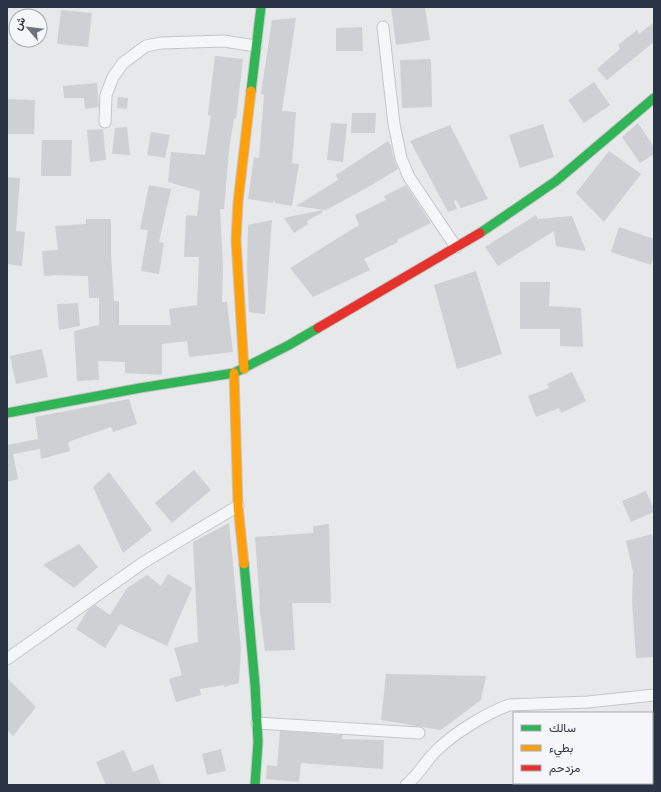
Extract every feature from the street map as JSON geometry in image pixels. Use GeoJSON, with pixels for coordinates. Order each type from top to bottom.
{"type":"FeatureCollection","features":[{"type":"Feature","properties":{"kind":"street"},"geometry":{"type":"LineString","coordinates":[[244,369],[236,240],[238,202],[262,7]]}},
{"type":"Feature","properties":{"kind":"street"},"geometry":{"type":"LineString","coordinates":[[384,27],[394,124],[402,158],[409,177],[456,247]]}},
{"type":"Feature","properties":{"kind":"street"},"geometry":{"type":"LineString","coordinates":[[104,122],[106,95],[113,77],[123,63],[146,46],[161,43],[224,41],[256,46]]}},
{"type":"Feature","properties":{"kind":"street"},"geometry":{"type":"LineString","coordinates":[[7,412],[234,373],[244,369],[289,345],[482,232],[556,181],[654,98]]}},
{"type":"Feature","properties":{"kind":"street"},"geometry":{"type":"LineString","coordinates":[[234,373],[238,506],[255,677],[258,742],[255,785]]}},
{"type":"Feature","properties":{"kind":"street"},"geometry":{"type":"LineString","coordinates":[[7,659],[144,562],[238,506]]}},
{"type":"Feature","properties":{"kind":"street"},"geometry":{"type":"LineString","coordinates":[[406,785],[414,779],[437,750],[457,734],[496,710],[509,705],[588,702],[654,695]]}},
{"type":"Feature","properties":{"kind":"street"},"geometry":{"type":"LineString","coordinates":[[257,723],[419,733]]}},
{"type":"Feature","properties":{"kind":"building"},"geometry":{"type":"Polygon","coordinates":[[[391,7],[425,7],[430,40],[396,45],[391,7]]]}},
{"type":"Feature","properties":{"kind":"building"},"geometry":{"type":"Polygon","coordinates":[[[61,10],[92,13],[88,47],[57,44],[61,10]]]}},
{"type":"Feature","properties":{"kind":"building"},"geometry":{"type":"Polygon","coordinates":[[[296,18],[282,111],[296,112],[292,163],[299,164],[292,206],[275,203],[274,200],[273,203],[248,199],[254,157],[259,158],[264,95],[261,94],[272,20],[296,18]]]}},
{"type":"Feature","properties":{"kind":"building"},"geometry":{"type":"Polygon","coordinates":[[[654,22],[654,42],[607,80],[597,69],[620,49],[618,45],[637,30],[639,34],[654,22]]]}},
{"type":"Feature","properties":{"kind":"building"},"geometry":{"type":"Polygon","coordinates":[[[362,27],[363,51],[336,51],[336,28],[362,27]]]}},
{"type":"Feature","properties":{"kind":"building"},"geometry":{"type":"Polygon","coordinates":[[[215,56],[243,59],[236,119],[234,118],[229,150],[224,209],[220,209],[223,266],[222,302],[227,302],[233,352],[189,357],[187,341],[162,344],[162,375],[125,373],[125,362],[98,361],[99,380],[77,381],[74,331],[99,325],[99,298],[89,298],[88,276],[44,276],[42,251],[58,250],[55,226],[86,224],[86,219],[111,219],[111,253],[114,301],[119,301],[119,325],[171,325],[169,309],[197,305],[199,257],[184,257],[186,215],[197,216],[200,191],[168,182],[171,152],[205,155],[211,116],[208,115],[215,56]]]}},
{"type":"Feature","properties":{"kind":"building"},"geometry":{"type":"Polygon","coordinates":[[[431,59],[432,107],[402,108],[400,60],[431,59]]]}},
{"type":"Feature","properties":{"kind":"building"},"geometry":{"type":"Polygon","coordinates":[[[594,82],[610,105],[584,123],[568,100],[594,82]]]}},
{"type":"Feature","properties":{"kind":"building"},"geometry":{"type":"Polygon","coordinates":[[[97,83],[99,107],[85,109],[84,98],[64,98],[63,86],[97,83]]]}},
{"type":"Feature","properties":{"kind":"building"},"geometry":{"type":"Polygon","coordinates":[[[118,97],[128,98],[127,109],[117,108],[118,97]]]}},
{"type":"Feature","properties":{"kind":"building"},"geometry":{"type":"Polygon","coordinates":[[[7,99],[35,100],[34,134],[7,134],[7,99]]]}},
{"type":"Feature","properties":{"kind":"building"},"geometry":{"type":"Polygon","coordinates":[[[352,113],[376,113],[375,133],[351,133],[352,113]]]}},
{"type":"Feature","properties":{"kind":"building"},"geometry":{"type":"Polygon","coordinates":[[[331,123],[347,124],[343,162],[327,160],[331,123]]]}},
{"type":"Feature","properties":{"kind":"building"},"geometry":{"type":"Polygon","coordinates":[[[638,123],[654,147],[654,154],[640,163],[622,137],[638,123]]]}},
{"type":"Feature","properties":{"kind":"building"},"geometry":{"type":"Polygon","coordinates":[[[543,124],[554,157],[520,168],[509,135],[543,124]]]}},
{"type":"Feature","properties":{"kind":"building"},"geometry":{"type":"Polygon","coordinates":[[[450,125],[488,199],[461,208],[456,200],[454,201],[457,209],[448,212],[410,141],[450,125]]]}},
{"type":"Feature","properties":{"kind":"building"},"geometry":{"type":"Polygon","coordinates":[[[127,127],[130,155],[112,154],[115,128],[127,127]]]}},
{"type":"Feature","properties":{"kind":"building"},"geometry":{"type":"Polygon","coordinates":[[[103,129],[106,160],[90,162],[87,130],[103,129]]]}},
{"type":"Feature","properties":{"kind":"building"},"geometry":{"type":"Polygon","coordinates":[[[151,132],[170,135],[165,158],[147,155],[151,132]]]}},
{"type":"Feature","properties":{"kind":"building"},"geometry":{"type":"Polygon","coordinates":[[[42,140],[72,140],[71,176],[41,176],[42,140]]]}},
{"type":"Feature","properties":{"kind":"building"},"geometry":{"type":"Polygon","coordinates":[[[388,141],[398,169],[326,210],[296,206],[338,180],[336,175],[388,141]]]}},
{"type":"Feature","properties":{"kind":"building"},"geometry":{"type":"Polygon","coordinates":[[[609,151],[641,174],[604,222],[576,193],[609,151]]]}},
{"type":"Feature","properties":{"kind":"building"},"geometry":{"type":"Polygon","coordinates":[[[7,177],[20,178],[16,231],[25,232],[22,266],[7,264],[7,177]]]}},
{"type":"Feature","properties":{"kind":"building"},"geometry":{"type":"Polygon","coordinates":[[[149,185],[171,189],[159,242],[164,243],[159,274],[141,271],[148,230],[140,229],[149,185]]]}},
{"type":"Feature","properties":{"kind":"building"},"geometry":{"type":"Polygon","coordinates":[[[406,185],[431,223],[364,259],[370,270],[313,297],[290,268],[359,225],[355,215],[386,200],[384,196],[406,185]]]}},
{"type":"Feature","properties":{"kind":"building"},"geometry":{"type":"Polygon","coordinates":[[[322,210],[323,212],[307,221],[308,224],[294,233],[284,218],[322,210]]]}},
{"type":"Feature","properties":{"kind":"building"},"geometry":{"type":"Polygon","coordinates":[[[536,215],[538,219],[572,216],[586,251],[556,246],[554,231],[498,266],[485,247],[536,215]]]}},
{"type":"Feature","properties":{"kind":"building"},"geometry":{"type":"Polygon","coordinates":[[[272,220],[265,314],[249,312],[247,268],[248,225],[272,220]]]}},
{"type":"Feature","properties":{"kind":"building"},"geometry":{"type":"Polygon","coordinates":[[[619,227],[654,239],[654,255],[651,265],[611,252],[619,227]]]}},
{"type":"Feature","properties":{"kind":"building"},"geometry":{"type":"Polygon","coordinates":[[[476,271],[502,354],[457,369],[434,285],[476,271]]]}},
{"type":"Feature","properties":{"kind":"building"},"geometry":{"type":"Polygon","coordinates":[[[520,282],[550,282],[549,306],[581,308],[583,347],[560,346],[560,329],[520,329],[520,282]]]}},
{"type":"Feature","properties":{"kind":"building"},"geometry":{"type":"Polygon","coordinates":[[[78,303],[80,326],[59,330],[57,304],[78,303]]]}},
{"type":"Feature","properties":{"kind":"building"},"geometry":{"type":"Polygon","coordinates":[[[42,349],[48,377],[16,384],[10,356],[42,349]]]}},
{"type":"Feature","properties":{"kind":"building"},"geometry":{"type":"Polygon","coordinates":[[[572,372],[586,401],[561,413],[559,408],[536,417],[528,396],[549,388],[547,384],[572,372]]]}},
{"type":"Feature","properties":{"kind":"building"},"geometry":{"type":"Polygon","coordinates":[[[129,399],[137,424],[113,432],[111,427],[68,442],[70,451],[41,459],[40,449],[13,454],[18,479],[7,482],[7,445],[38,439],[35,417],[129,399]]]}},
{"type":"Feature","properties":{"kind":"building"},"geometry":{"type":"Polygon","coordinates":[[[194,470],[211,490],[172,523],[155,503],[194,470]]]}},
{"type":"Feature","properties":{"kind":"building"},"geometry":{"type":"Polygon","coordinates":[[[109,472],[152,530],[123,553],[93,487],[109,472]]]}},
{"type":"Feature","properties":{"kind":"building"},"geometry":{"type":"Polygon","coordinates":[[[646,491],[654,512],[631,522],[622,501],[646,491]]]}},
{"type":"Feature","properties":{"kind":"building"},"geometry":{"type":"Polygon","coordinates":[[[229,523],[241,649],[239,683],[224,687],[224,685],[200,689],[201,695],[176,702],[169,679],[182,675],[174,648],[198,642],[193,542],[229,523]]]}},
{"type":"Feature","properties":{"kind":"building"},"geometry":{"type":"Polygon","coordinates":[[[329,524],[331,603],[292,603],[295,650],[265,651],[259,605],[255,537],[313,533],[313,526],[329,524]]]}},
{"type":"Feature","properties":{"kind":"building"},"geometry":{"type":"Polygon","coordinates":[[[652,534],[654,542],[654,657],[636,658],[632,601],[633,572],[626,541],[652,534]]]}},
{"type":"Feature","properties":{"kind":"building"},"geometry":{"type":"Polygon","coordinates":[[[79,544],[98,567],[74,588],[43,565],[79,544]]]}},
{"type":"Feature","properties":{"kind":"building"},"geometry":{"type":"Polygon","coordinates":[[[168,574],[192,588],[167,646],[120,624],[105,648],[76,629],[88,610],[95,605],[110,615],[127,588],[147,575],[161,586],[168,574]]]}},
{"type":"Feature","properties":{"kind":"building"},"geometry":{"type":"Polygon","coordinates":[[[386,674],[486,676],[481,700],[441,730],[381,720],[386,674]]]}},
{"type":"Feature","properties":{"kind":"building"},"geometry":{"type":"Polygon","coordinates":[[[7,678],[36,707],[13,736],[7,730],[7,678]]]}},
{"type":"Feature","properties":{"kind":"building"},"geometry":{"type":"Polygon","coordinates":[[[280,731],[343,735],[342,739],[384,740],[383,769],[301,763],[299,782],[266,779],[267,765],[277,766],[280,731]]]}},
{"type":"Feature","properties":{"kind":"building"},"geometry":{"type":"Polygon","coordinates":[[[221,749],[226,771],[207,775],[202,754],[221,749]]]}},
{"type":"Feature","properties":{"kind":"building"},"geometry":{"type":"Polygon","coordinates":[[[124,750],[133,772],[153,764],[161,785],[106,785],[96,762],[124,750]]]}},
{"type":"Feature","properties":{"kind":"traffic: fast"},"geometry":{"type":"LineString","coordinates":[[251,91],[261,7]]}},
{"type":"Feature","properties":{"kind":"traffic: fast"},"geometry":{"type":"LineString","coordinates":[[480,233],[556,181],[654,98]]}},
{"type":"Feature","properties":{"kind":"traffic: fast"},"geometry":{"type":"LineString","coordinates":[[7,413],[140,388],[234,373],[289,345],[318,328]]}},
{"type":"Feature","properties":{"kind":"traffic: fast"},"geometry":{"type":"LineString","coordinates":[[244,564],[255,685],[258,742],[255,785]]}},
{"type":"Feature","properties":{"kind":"traffic: slow"},"geometry":{"type":"LineString","coordinates":[[244,369],[236,240],[238,202],[251,91]]}},
{"type":"Feature","properties":{"kind":"traffic: slow"},"geometry":{"type":"LineString","coordinates":[[234,373],[238,506],[244,564]]}},
{"type":"Feature","properties":{"kind":"traffic: jam"},"geometry":{"type":"LineString","coordinates":[[318,328],[480,233]]}}]}
